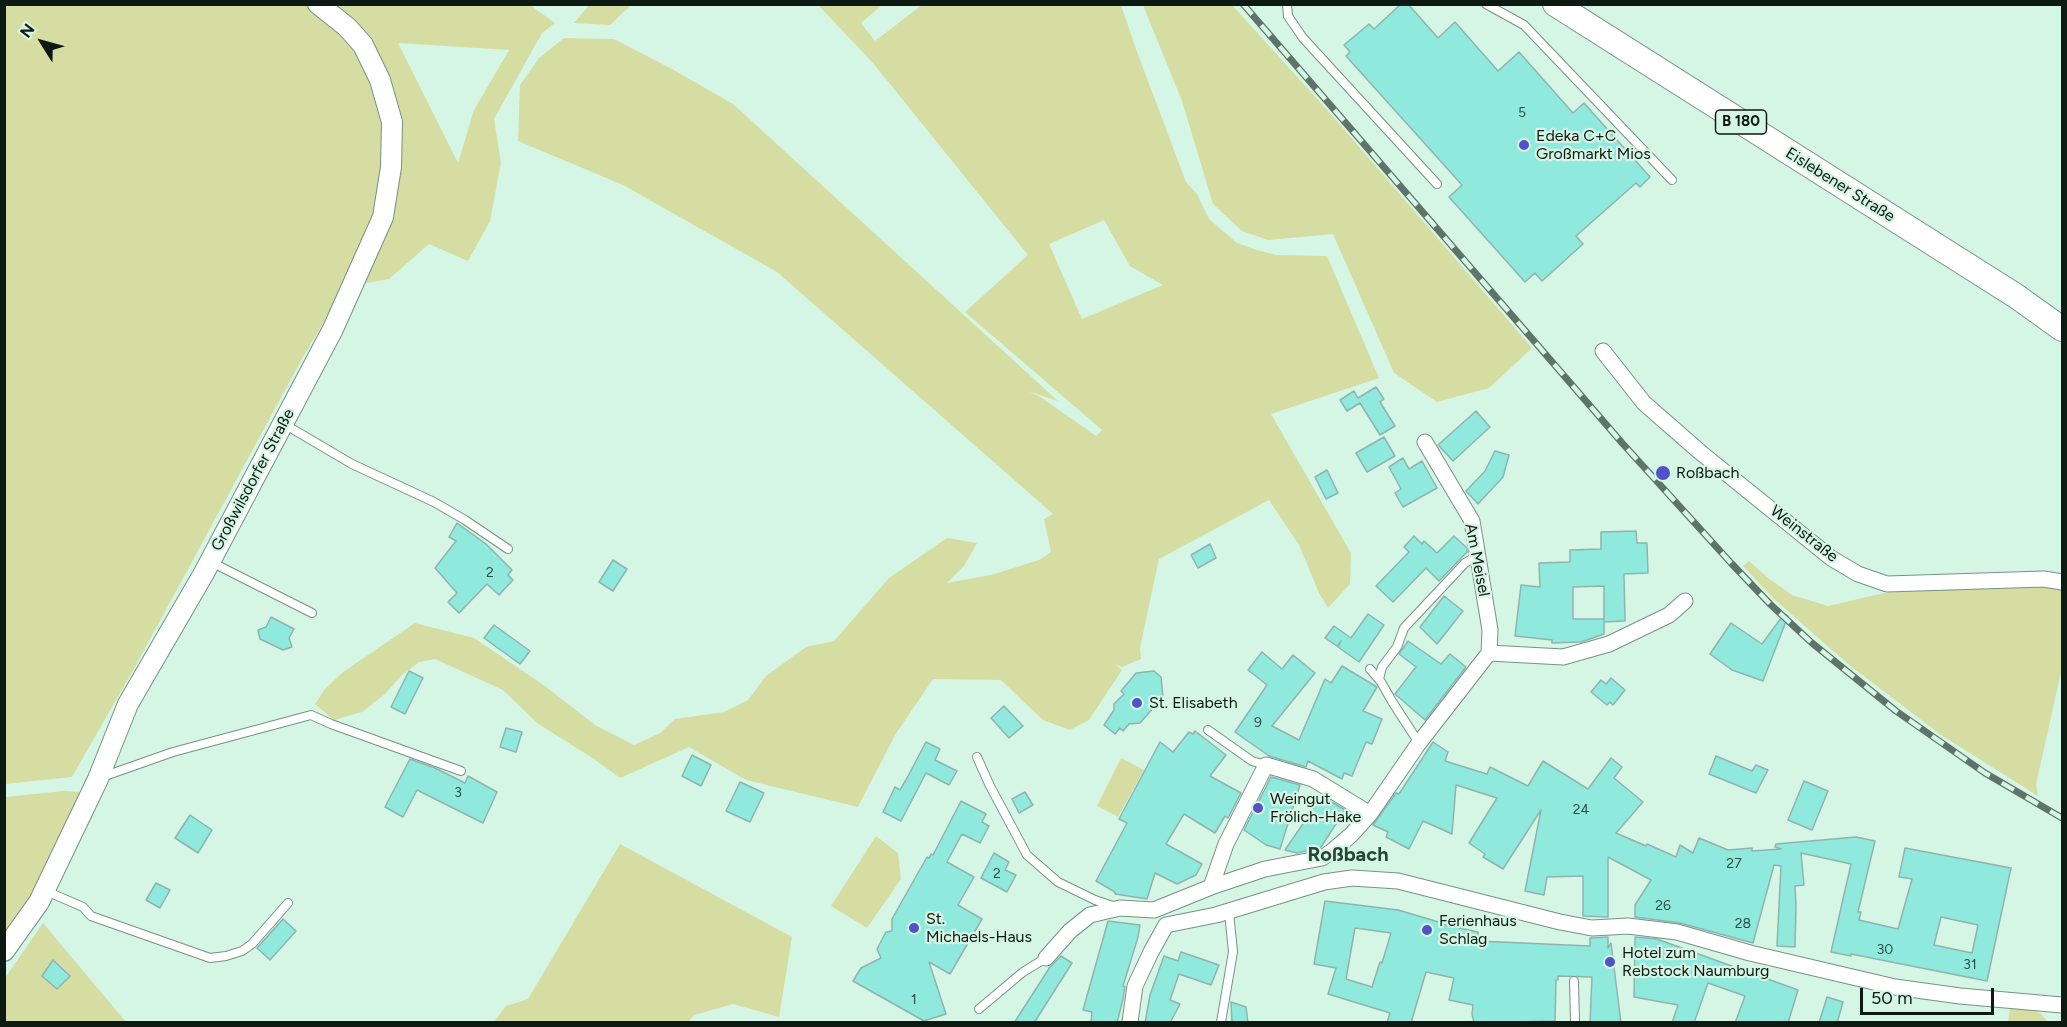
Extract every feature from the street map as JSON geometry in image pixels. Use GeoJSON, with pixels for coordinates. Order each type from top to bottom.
{"type":"FeatureCollection","features":[{"type":"Feature","properties":{"kind":"main road","name":"Eislebener Straße"},"geometry":{"type":"LineString","coordinates":[[1555,4],[2006,290],[2062,328]]}},
{"type":"Feature","properties":{"kind":"street","name":"Großwilsdorfer Straße"},"geometry":{"type":"LineString","coordinates":[[4,951],[45,891],[98,779],[128,704],[210,561],[333,328],[383,217],[391,167],[392,122],[380,80],[363,45],[347,27],[318,4]]}},
{"type":"Feature","properties":{"kind":"street","name":"Weinstraße"},"geometry":{"type":"LineString","coordinates":[[1603,351],[1644,403],[1700,452],[1832,558],[1858,574],[1887,584],[2044,579],[2062,582]]}},
{"type":"Feature","properties":{"kind":"street","name":"Am Meisel"},"geometry":{"type":"LineString","coordinates":[[1425,442],[1472,521],[1490,630],[1489,653]]}},
{"type":"Feature","properties":{"kind":"street"},"geometry":{"type":"LineString","coordinates":[[1046,958],[1070,931],[1090,915],[1120,908],[1154,910],[1211,887],[1265,869],[1322,858],[1331,852],[1370,814],[1419,743],[1489,653],[1563,657],[1609,644],[1669,615],[1685,601]]}},
{"type":"Feature","properties":{"kind":"street"},"geometry":{"type":"LineString","coordinates":[[1211,887],[1226,844],[1266,765],[1313,779],[1370,814]]}},
{"type":"Feature","properties":{"kind":"street"},"geometry":{"type":"LineString","coordinates":[[1130,1023],[1135,986],[1150,952],[1166,925],[1229,912],[1324,882],[1352,878],[1398,881],[1592,928],[1628,926],[1677,932],[1749,953],[1896,987],[1960,996],[2062,1005]]}},
{"type":"Feature","properties":{"kind":"street"},"geometry":{"type":"LineString","coordinates":[[1154,910],[1166,925]]}},
{"type":"Feature","properties":{"kind":"lane"},"geometry":{"type":"LineString","coordinates":[[1287,4],[1288,16],[1303,38],[1437,184]]}},
{"type":"Feature","properties":{"kind":"lane"},"geometry":{"type":"LineString","coordinates":[[1486,4],[1524,25],[1672,180]]}},
{"type":"Feature","properties":{"kind":"lane"},"geometry":{"type":"LineString","coordinates":[[282,424],[352,464],[434,502],[508,549]]}},
{"type":"Feature","properties":{"kind":"lane"},"geometry":{"type":"LineString","coordinates":[[1379,679],[1382,667],[1396,647],[1404,627],[1465,563],[1477,556]]}},
{"type":"Feature","properties":{"kind":"lane"},"geometry":{"type":"LineString","coordinates":[[210,561],[312,613]]}},
{"type":"Feature","properties":{"kind":"lane"},"geometry":{"type":"LineString","coordinates":[[1370,669],[1379,679],[1419,743]]}},
{"type":"Feature","properties":{"kind":"lane"},"geometry":{"type":"LineString","coordinates":[[98,779],[174,752],[311,715],[461,771]]}},
{"type":"Feature","properties":{"kind":"lane"},"geometry":{"type":"LineString","coordinates":[[1208,730],[1252,761],[1266,765]]}},
{"type":"Feature","properties":{"kind":"lane"},"geometry":{"type":"LineString","coordinates":[[977,757],[995,796],[1028,855],[1058,882],[1095,900],[1120,908]]}},
{"type":"Feature","properties":{"kind":"lane"},"geometry":{"type":"LineString","coordinates":[[45,891],[83,907],[91,916],[210,957],[226,956],[242,951],[252,944],[288,903]]}},
{"type":"Feature","properties":{"kind":"lane"},"geometry":{"type":"LineString","coordinates":[[1221,1023],[1233,952],[1229,912]]}},
{"type":"Feature","properties":{"kind":"lane"},"geometry":{"type":"LineString","coordinates":[[979,1009],[1023,972],[1046,958]]}},
{"type":"Feature","properties":{"kind":"lane"},"geometry":{"type":"LineString","coordinates":[[1574,981],[1575,1023]]}},
{"type":"Feature","properties":{"kind":"green space"},"geometry":{"type":"Polygon","coordinates":[[[590,4],[631,5],[610,25],[574,23],[590,4]]]}},
{"type":"Feature","properties":{"kind":"green space"},"geometry":{"type":"Polygon","coordinates":[[[5,5],[530,5],[555,23],[542,33],[494,119],[501,163],[490,221],[468,261],[429,244],[389,279],[366,283],[368,256],[386,239],[375,236],[303,357],[136,665],[72,777],[5,784],[5,5]],[[398,43],[458,163],[474,110],[509,50],[398,43]]]}},
{"type":"Feature","properties":{"kind":"green space"},"geometry":{"type":"Polygon","coordinates":[[[818,5],[882,5],[861,23],[875,41],[922,5],[1121,5],[1186,182],[1197,194],[1209,219],[1237,243],[1257,250],[1276,255],[1327,256],[1379,378],[1271,414],[1351,553],[1350,584],[1328,608],[1319,593],[1299,545],[1269,500],[1159,559],[1140,648],[1141,659],[1122,667],[1115,664],[1122,670],[1089,720],[1070,730],[1043,720],[1001,680],[933,679],[895,735],[858,807],[746,780],[689,747],[620,778],[537,723],[503,690],[435,659],[419,662],[362,712],[334,720],[315,704],[325,689],[343,672],[415,623],[474,638],[545,686],[595,725],[634,745],[660,733],[675,719],[724,712],[748,700],[766,676],[806,647],[834,641],[889,578],[947,538],[977,543],[964,566],[947,583],[991,575],[1039,560],[1051,552],[1044,519],[1053,514],[777,272],[623,185],[518,141],[520,85],[539,58],[564,38],[614,39],[733,104],[1058,401],[1028,391],[1039,396],[1096,436],[1102,430],[965,312],[1028,255],[873,63],[818,5]],[[1104,220],[1049,244],[1082,319],[1163,285],[1130,266],[1104,220]]]}},
{"type":"Feature","properties":{"kind":"green space"},"geometry":{"type":"Polygon","coordinates":[[[1143,5],[1232,5],[1330,113],[1532,348],[1489,388],[1437,402],[1394,373],[1333,234],[1268,240],[1242,231],[1213,204],[1182,101],[1143,5]]]}},
{"type":"Feature","properties":{"kind":"green space"},"geometry":{"type":"Polygon","coordinates":[[[1749,561],[1792,595],[1828,606],[1884,593],[1946,588],[2048,586],[2062,588],[2062,668],[2036,784],[2038,796],[1941,735],[1848,664],[1774,599],[1743,566],[1749,561]]]}},
{"type":"Feature","properties":{"kind":"green space"},"geometry":{"type":"Polygon","coordinates":[[[1121,758],[1144,770],[1118,817],[1097,806],[1121,758]]]}},
{"type":"Feature","properties":{"kind":"green space"},"geometry":{"type":"Polygon","coordinates":[[[63,791],[83,792],[34,891],[5,932],[5,797],[63,791]]]}},
{"type":"Feature","properties":{"kind":"green space"},"geometry":{"type":"Polygon","coordinates":[[[876,836],[898,853],[901,879],[867,928],[831,906],[876,836]]]}},
{"type":"Feature","properties":{"kind":"green space"},"geometry":{"type":"Polygon","coordinates":[[[620,844],[792,937],[779,1017],[733,1004],[694,1015],[688,1022],[494,1022],[506,1006],[528,999],[620,844]]]}},
{"type":"Feature","properties":{"kind":"green space"},"geometry":{"type":"Polygon","coordinates":[[[43,923],[126,1022],[5,1022],[5,978],[43,923]]]}},
{"type":"Feature","properties":{"kind":"green space"},"geometry":{"type":"Polygon","coordinates":[[[2014,1006],[2030,1008],[2041,1014],[2048,1022],[2008,1022],[2010,1009],[2014,1006]]]}},
{"type":"Feature","properties":{"kind":"building","name":"Edeka C+C Großmarkt Mios"},"geometry":{"type":"Polygon","coordinates":[[[1401,4],[1408,4],[1438,38],[1455,22],[1498,71],[1519,52],[1573,113],[1584,103],[1650,177],[1640,187],[1636,183],[1576,236],[1583,244],[1542,281],[1535,273],[1525,282],[1449,197],[1462,185],[1346,56],[1350,52],[1344,45],[1369,24],[1374,29],[1401,4]]]}},
{"type":"Feature","properties":{"kind":"building"},"geometry":{"type":"Polygon","coordinates":[[[1376,387],[1384,399],[1380,402],[1395,426],[1380,435],[1360,403],[1347,411],[1340,400],[1354,391],[1358,398],[1376,387]]]}},
{"type":"Feature","properties":{"kind":"building"},"geometry":{"type":"Polygon","coordinates":[[[1476,411],[1490,427],[1453,461],[1438,445],[1476,411]]]}},
{"type":"Feature","properties":{"kind":"building"},"geometry":{"type":"Polygon","coordinates":[[[1384,437],[1395,456],[1367,472],[1356,453],[1384,437]]]}},
{"type":"Feature","properties":{"kind":"building"},"geometry":{"type":"Polygon","coordinates":[[[1495,451],[1509,455],[1503,477],[1478,504],[1466,491],[1485,471],[1495,451]]]}},
{"type":"Feature","properties":{"kind":"building"},"geometry":{"type":"Polygon","coordinates":[[[1403,458],[1409,469],[1422,461],[1437,488],[1403,507],[1395,493],[1401,489],[1389,467],[1403,458]]]}},
{"type":"Feature","properties":{"kind":"building"},"geometry":{"type":"Polygon","coordinates":[[[1327,470],[1338,493],[1326,499],[1315,477],[1327,470]]]}},
{"type":"Feature","properties":{"kind":"building"},"geometry":{"type":"Polygon","coordinates":[[[457,523],[486,544],[512,570],[508,575],[513,580],[499,595],[487,584],[459,613],[448,602],[457,593],[435,568],[456,541],[449,537],[457,523]]]}},
{"type":"Feature","properties":{"kind":"building"},"geometry":{"type":"Polygon","coordinates":[[[1636,531],[1637,543],[1647,543],[1648,573],[1624,574],[1625,621],[1604,622],[1604,634],[1581,642],[1552,643],[1552,640],[1515,636],[1521,585],[1540,587],[1539,563],[1570,562],[1570,550],[1601,549],[1601,532],[1636,531]],[[1604,586],[1573,587],[1573,619],[1604,619],[1604,586]]]}},
{"type":"Feature","properties":{"kind":"building"},"geometry":{"type":"Polygon","coordinates":[[[1414,536],[1422,544],[1424,541],[1437,553],[1454,536],[1467,548],[1467,552],[1439,581],[1426,568],[1393,602],[1376,586],[1409,552],[1404,547],[1414,536]]]}},
{"type":"Feature","properties":{"kind":"building"},"geometry":{"type":"Polygon","coordinates":[[[1210,544],[1216,558],[1198,568],[1191,555],[1210,544]]]}},
{"type":"Feature","properties":{"kind":"building"},"geometry":{"type":"Polygon","coordinates":[[[613,560],[627,569],[613,591],[599,582],[613,560]]]}},
{"type":"Feature","properties":{"kind":"building"},"geometry":{"type":"Polygon","coordinates":[[[1444,596],[1463,611],[1437,644],[1420,627],[1444,596]]]}},
{"type":"Feature","properties":{"kind":"building"},"geometry":{"type":"Polygon","coordinates":[[[1368,614],[1384,625],[1359,662],[1338,647],[1341,641],[1337,646],[1325,638],[1334,626],[1351,638],[1368,614]]]}},
{"type":"Feature","properties":{"kind":"building"},"geometry":{"type":"Polygon","coordinates":[[[1784,614],[1788,616],[1763,681],[1732,670],[1710,654],[1731,623],[1762,644],[1784,614]]]}},
{"type":"Feature","properties":{"kind":"building"},"geometry":{"type":"Polygon","coordinates":[[[271,617],[294,629],[289,638],[292,647],[283,650],[260,639],[258,630],[266,627],[271,617]]]}},
{"type":"Feature","properties":{"kind":"building"},"geometry":{"type":"Polygon","coordinates":[[[494,625],[530,651],[520,664],[484,638],[494,625]]]}},
{"type":"Feature","properties":{"kind":"building"},"geometry":{"type":"Polygon","coordinates":[[[1408,641],[1441,664],[1450,654],[1466,667],[1425,720],[1395,694],[1416,667],[1399,654],[1408,641]]]}},
{"type":"Feature","properties":{"kind":"building"},"geometry":{"type":"Polygon","coordinates":[[[1262,652],[1282,669],[1293,655],[1315,673],[1272,726],[1299,740],[1325,679],[1331,683],[1342,666],[1377,687],[1363,711],[1382,719],[1372,744],[1366,742],[1352,776],[1344,773],[1342,779],[1308,761],[1306,767],[1269,756],[1235,732],[1267,685],[1248,670],[1262,652]]]}},
{"type":"Feature","properties":{"kind":"building"},"geometry":{"type":"Polygon","coordinates":[[[409,671],[423,678],[405,714],[391,707],[409,671]]]}},
{"type":"Feature","properties":{"kind":"building","name":"St. Elisabeth"},"geometry":{"type":"Polygon","coordinates":[[[1154,671],[1161,677],[1163,697],[1140,723],[1129,724],[1123,731],[1120,728],[1115,734],[1104,725],[1114,710],[1114,704],[1124,694],[1121,691],[1136,673],[1154,671]]]}},
{"type":"Feature","properties":{"kind":"building"},"geometry":{"type":"Polygon","coordinates":[[[1611,678],[1625,690],[1613,705],[1610,702],[1607,705],[1591,692],[1601,680],[1606,684],[1611,678]]]}},
{"type":"Feature","properties":{"kind":"building"},"geometry":{"type":"Polygon","coordinates":[[[1004,706],[1023,726],[1009,738],[991,718],[1004,706]]]}},
{"type":"Feature","properties":{"kind":"building"},"geometry":{"type":"Polygon","coordinates":[[[506,728],[522,732],[516,752],[500,747],[506,728]]]}},
{"type":"Feature","properties":{"kind":"building"},"geometry":{"type":"Polygon","coordinates":[[[1195,731],[1226,755],[1210,776],[1241,793],[1228,818],[1225,816],[1215,833],[1184,814],[1166,844],[1202,864],[1196,875],[1177,884],[1155,873],[1147,899],[1115,894],[1096,881],[1127,823],[1119,819],[1160,742],[1173,752],[1189,732],[1193,734],[1195,731]]]}},
{"type":"Feature","properties":{"kind":"building"},"geometry":{"type":"Polygon","coordinates":[[[926,742],[940,749],[935,760],[957,771],[949,785],[926,773],[901,821],[883,812],[895,787],[900,790],[926,742]]]}},
{"type":"Feature","properties":{"kind":"building"},"geometry":{"type":"Polygon","coordinates":[[[1433,742],[1448,752],[1445,761],[1487,774],[1490,767],[1528,786],[1543,761],[1588,789],[1611,758],[1622,767],[1614,778],[1643,802],[1616,833],[1676,857],[1680,845],[1693,853],[1699,838],[1728,850],[1752,848],[1752,851],[1781,849],[1775,847],[1776,844],[1856,837],[1875,841],[1858,912],[1861,912],[1859,920],[1898,929],[1912,879],[1899,877],[1905,848],[2011,868],[1987,981],[1831,952],[1851,864],[1801,853],[1804,885],[1795,886],[1795,947],[1777,946],[1781,866],[1774,865],[1753,943],[1680,923],[1635,917],[1635,905],[1651,880],[1608,857],[1608,917],[1583,916],[1583,876],[1547,877],[1544,895],[1525,891],[1541,810],[1503,869],[1483,857],[1485,854],[1469,843],[1497,798],[1456,785],[1452,834],[1423,821],[1409,849],[1386,837],[1388,832],[1373,825],[1396,793],[1399,794],[1433,742]],[[1941,917],[1934,945],[1972,953],[1978,925],[1941,917]]]}},
{"type":"Feature","properties":{"kind":"building"},"geometry":{"type":"Polygon","coordinates":[[[692,755],[711,765],[701,786],[682,776],[692,755]]]}},
{"type":"Feature","properties":{"kind":"building"},"geometry":{"type":"Polygon","coordinates":[[[1716,756],[1752,771],[1756,765],[1768,770],[1756,793],[1709,774],[1716,756]]]}},
{"type":"Feature","properties":{"kind":"building"},"geometry":{"type":"Polygon","coordinates":[[[410,759],[465,783],[468,776],[497,792],[483,823],[417,790],[403,817],[385,807],[410,759]]]}},
{"type":"Feature","properties":{"kind":"building","name":"Weingut Frölich-Hake"},"geometry":{"type":"Polygon","coordinates":[[[1271,777],[1300,785],[1280,849],[1266,845],[1244,830],[1271,777]]]}},
{"type":"Feature","properties":{"kind":"building"},"geometry":{"type":"Polygon","coordinates":[[[1804,781],[1828,791],[1812,830],[1788,820],[1804,781]]]}},
{"type":"Feature","properties":{"kind":"building"},"geometry":{"type":"Polygon","coordinates":[[[740,782],[764,793],[750,822],[726,811],[740,782]]]}},
{"type":"Feature","properties":{"kind":"building"},"geometry":{"type":"Polygon","coordinates":[[[1025,792],[1033,805],[1019,813],[1012,799],[1025,792]]]}},
{"type":"Feature","properties":{"kind":"building"},"geometry":{"type":"Polygon","coordinates":[[[1322,796],[1345,810],[1321,847],[1297,853],[1285,850],[1322,796]]]}},
{"type":"Feature","properties":{"kind":"building"},"geometry":{"type":"Polygon","coordinates":[[[961,801],[986,814],[982,822],[989,826],[980,843],[962,834],[947,862],[974,877],[958,905],[982,919],[950,974],[929,962],[946,1014],[924,1021],[853,981],[861,968],[881,958],[877,949],[886,932],[892,931],[892,919],[927,857],[933,855],[961,801]]]}},
{"type":"Feature","properties":{"kind":"building"},"geometry":{"type":"Polygon","coordinates":[[[190,815],[212,830],[198,853],[175,838],[190,815]]]}},
{"type":"Feature","properties":{"kind":"building"},"geometry":{"type":"Polygon","coordinates":[[[994,853],[1009,862],[1005,870],[1016,875],[1007,892],[981,878],[994,853]]]}},
{"type":"Feature","properties":{"kind":"building"},"geometry":{"type":"Polygon","coordinates":[[[156,883],[170,890],[160,908],[146,900],[156,883]]]}},
{"type":"Feature","properties":{"kind":"building"},"geometry":{"type":"Polygon","coordinates":[[[1325,901],[1398,910],[1441,924],[1478,932],[1478,941],[1590,946],[1590,938],[1608,937],[1608,948],[1611,943],[1621,1023],[1590,1023],[1592,977],[1558,976],[1555,1021],[1474,1023],[1473,1005],[1449,1000],[1454,978],[1426,972],[1411,1023],[1387,1023],[1390,1013],[1328,994],[1336,968],[1314,964],[1325,901]],[[1355,928],[1346,979],[1372,987],[1391,933],[1355,928]]]}},
{"type":"Feature","properties":{"kind":"building"},"geometry":{"type":"Polygon","coordinates":[[[283,919],[296,931],[270,960],[257,948],[283,919]]]}},
{"type":"Feature","properties":{"kind":"building"},"geometry":{"type":"Polygon","coordinates":[[[1108,921],[1140,925],[1123,986],[1125,987],[1117,1023],[1091,1023],[1092,1012],[1083,1010],[1108,921]]]}},
{"type":"Feature","properties":{"kind":"building"},"geometry":{"type":"Polygon","coordinates":[[[1635,937],[1657,939],[1798,990],[1788,1023],[1735,1023],[1745,996],[1708,983],[1694,1023],[1672,1023],[1678,1005],[1634,997],[1635,937]]]}},
{"type":"Feature","properties":{"kind":"building"},"geometry":{"type":"Polygon","coordinates":[[[1181,952],[1219,965],[1211,985],[1179,974],[1170,1000],[1180,1004],[1170,1023],[1145,1023],[1150,995],[1164,956],[1178,961],[1181,952]]]}},
{"type":"Feature","properties":{"kind":"building"},"geometry":{"type":"Polygon","coordinates":[[[1061,956],[1072,963],[1034,1023],[1014,1023],[1050,967],[1061,956]]]}},
{"type":"Feature","properties":{"kind":"building"},"geometry":{"type":"Polygon","coordinates":[[[53,960],[70,976],[57,989],[42,976],[53,960]]]}},
{"type":"Feature","properties":{"kind":"building"},"geometry":{"type":"Polygon","coordinates":[[[1827,997],[1843,1002],[1837,1023],[1819,1023],[1827,997]]]}},
{"type":"Feature","properties":{"kind":"building"},"geometry":{"type":"Polygon","coordinates":[[[1231,1002],[1246,1007],[1248,1023],[1232,1023],[1231,1002]]]}},
{"type":"Feature","properties":{"kind":"railway"},"geometry":{"type":"LineString","coordinates":[[1243,4],[1623,444],[1770,604],[1812,643],[1896,711],[1985,773],[2062,818]]}},
{"type":"Feature","properties":{"kind":"place","name":"Edeka C+C Großmarkt Mios"},"geometry":{"type":"Point","coordinates":[1524,145]}},
{"type":"Feature","properties":{"kind":"place","name":"Roßbach"},"geometry":{"type":"Point","coordinates":[1663,473]}},
{"type":"Feature","properties":{"kind":"place","name":"St. Elisabeth"},"geometry":{"type":"Point","coordinates":[1137,703]}},
{"type":"Feature","properties":{"kind":"place","name":"Weingut Frölich-Hake"},"geometry":{"type":"Point","coordinates":[1258,808]}},
{"type":"Feature","properties":{"kind":"place","name":"St. Michaels-Haus"},"geometry":{"type":"Point","coordinates":[914,928]}},
{"type":"Feature","properties":{"kind":"place","name":"Ferienhaus Schlag"},"geometry":{"type":"Point","coordinates":[1427,930]}},
{"type":"Feature","properties":{"kind":"place","name":"Hotel zum Rebstock Naumburg"},"geometry":{"type":"Point","coordinates":[1610,962]}},
{"type":"Feature","properties":{"kind":"district","name":"Roßbach"},"geometry":{"type":"Point","coordinates":[1348,855]}}]}
